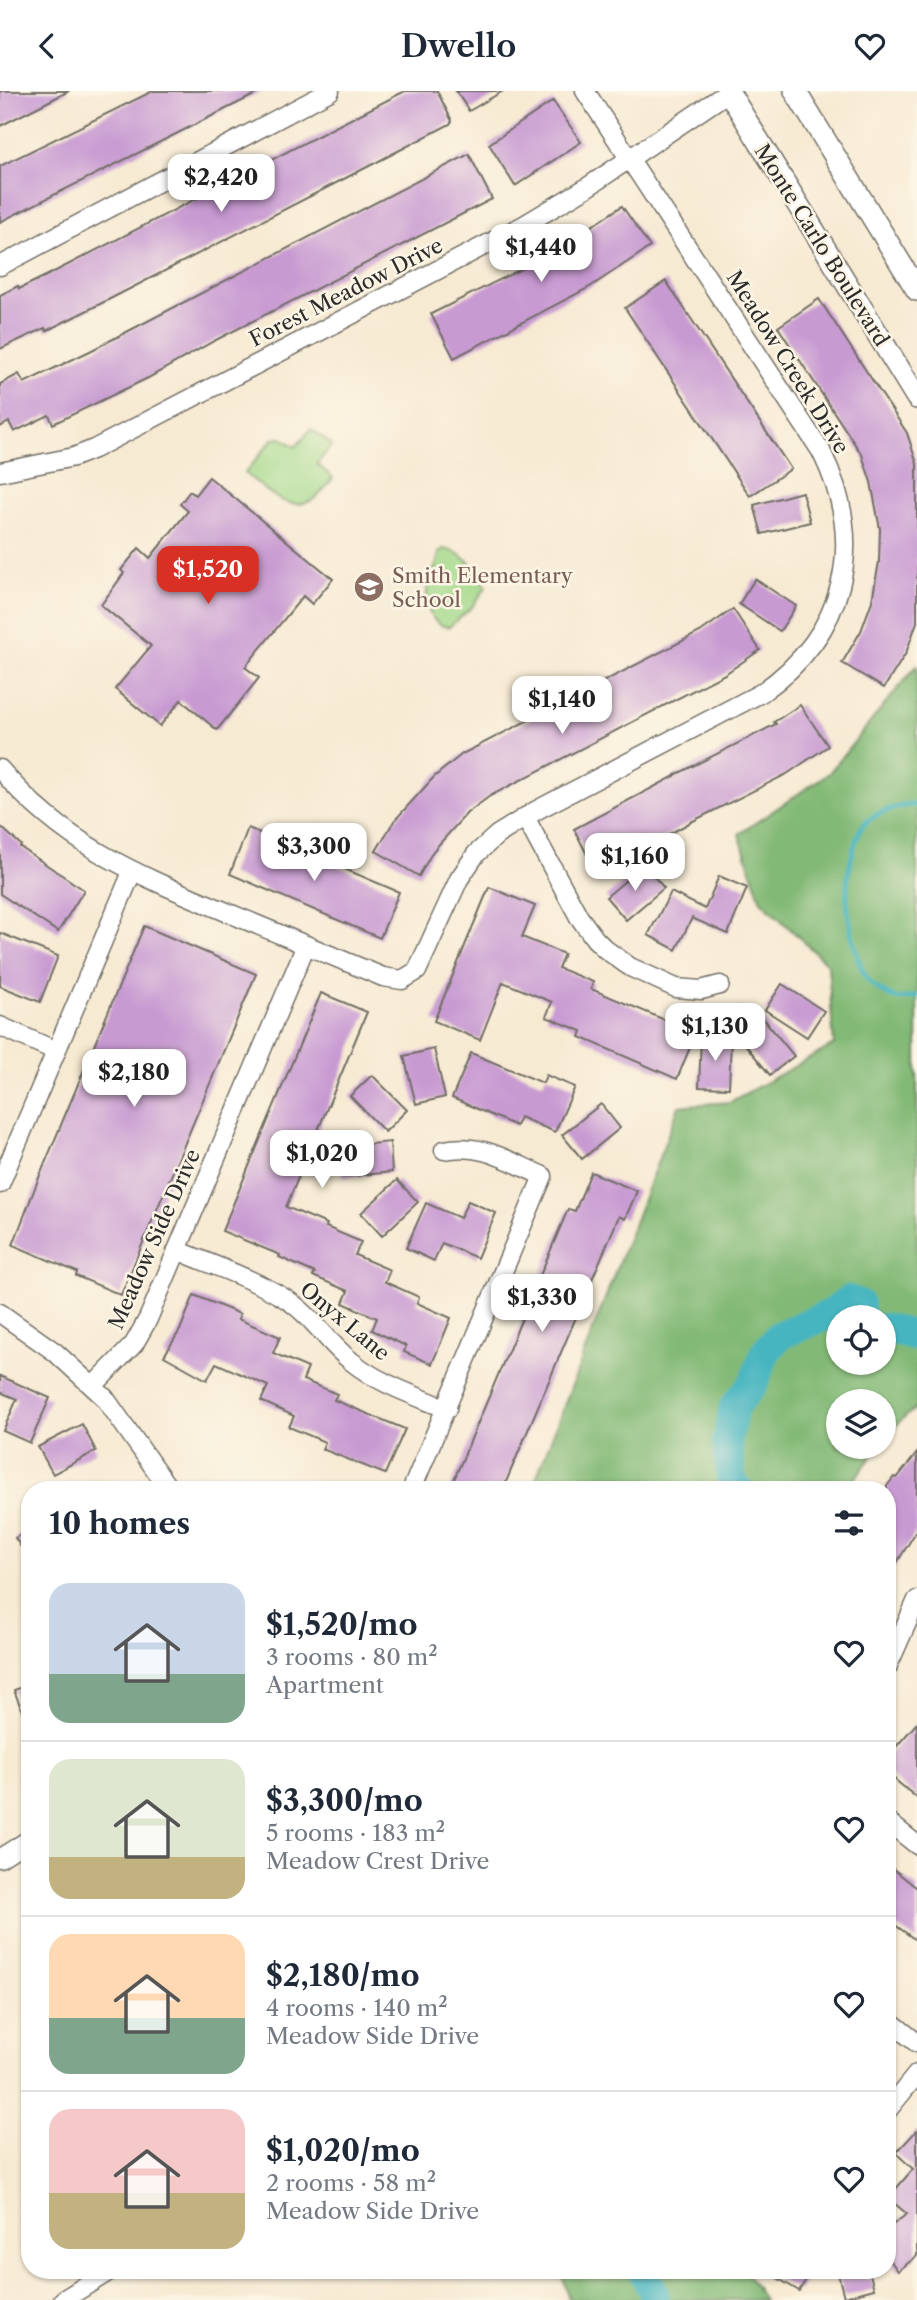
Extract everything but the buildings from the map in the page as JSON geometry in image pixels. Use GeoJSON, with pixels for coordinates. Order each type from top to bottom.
{"type":"FeatureCollection","features":[{"type":"Feature","properties":{"kind":"main road","name":"Monte Carlo Boulevard"},"geometry":{"type":"LineString","coordinates":[[729,91],[917,398]]}},
{"type":"Feature","properties":{"kind":"main road"},"geometry":{"type":"LineString","coordinates":[[794,91],[917,290]]}},
{"type":"Feature","properties":{"kind":"street"},"geometry":{"type":"LineString","coordinates":[[0,265],[330,91]]}},
{"type":"Feature","properties":{"kind":"street","name":"Meadow Creek Drive"},"geometry":{"type":"LineString","coordinates":[[306,945],[383,977],[397,981],[407,979],[420,966],[446,904],[467,865],[485,844],[525,817],[751,699],[781,679],[820,635],[836,600],[843,570],[845,537],[836,483],[821,451],[585,91]]}},
{"type":"Feature","properties":{"kind":"street","name":"Forest Meadow Drive"},"geometry":{"type":"LineString","coordinates":[[0,472],[74,457],[94,449],[524,225],[729,91]]}},
{"type":"Feature","properties":{"kind":"street"},"geometry":{"type":"LineString","coordinates":[[0,769],[25,797],[86,846],[132,872],[306,945]]}},
{"type":"Feature","properties":{"kind":"street"},"geometry":{"type":"LineString","coordinates":[[525,817],[579,917],[606,949],[630,967],[676,988],[701,990],[720,985]]}},
{"type":"Feature","properties":{"kind":"street"},"geometry":{"type":"LineString","coordinates":[[0,1184],[132,872]]}},
{"type":"Feature","properties":{"kind":"street","name":"Meadow Side Drive"},"geometry":{"type":"LineString","coordinates":[[93,1385],[121,1359],[142,1332],[306,945]]}},
{"type":"Feature","properties":{"kind":"street"},"geometry":{"type":"LineString","coordinates":[[0,1026],[56,1051]]}},
{"type":"Feature","properties":{"kind":"street"},"geometry":{"type":"LineString","coordinates":[[416,1481],[543,1176],[481,1149],[458,1147],[444,1150]]}},
{"type":"Feature","properties":{"kind":"street","name":"Onyx Lane"},"geometry":{"type":"LineString","coordinates":[[177,1251],[288,1300],[299,1308],[337,1349],[362,1369],[389,1385],[447,1409]]}},
{"type":"Feature","properties":{"kind":"street"},"geometry":{"type":"LineString","coordinates":[[0,1313],[41,1340],[93,1385],[115,1411],[163,1481]]}},
{"type":"Feature","properties":{"kind":"street"},"geometry":{"type":"LineString","coordinates":[[896,1648],[916,1603]]}},
{"type":"Feature","properties":{"kind":"street"},"geometry":{"type":"LineString","coordinates":[[896,1828],[917,1845]]}},
{"type":"Feature","properties":{"kind":"street"},"geometry":{"type":"LineString","coordinates":[[0,1858],[21,1845]]}},
{"type":"Feature","properties":{"kind":"street"},"geometry":{"type":"LineString","coordinates":[[896,2026],[917,2043]]}},
{"type":"Feature","properties":{"kind":"street"},"geometry":{"type":"LineString","coordinates":[[896,2100],[917,2074]]}},
{"type":"Feature","properties":{"kind":"street"},"geometry":{"type":"LineString","coordinates":[[64,2300],[97,2279]]}},
{"type":"Feature","properties":{"kind":"green space"},"geometry":{"type":"Polygon","coordinates":[[[311,429],[332,445],[317,464],[333,478],[314,499],[295,504],[286,502],[268,492],[245,473],[273,439],[282,438],[296,447],[311,429]]]}},
{"type":"Feature","properties":{"kind":"green space"},"geometry":{"type":"Polygon","coordinates":[[[443,549],[457,553],[469,562],[486,587],[472,607],[449,627],[434,619],[427,598],[429,582],[439,553],[443,549]]]}},
{"type":"Feature","properties":{"kind":"green space"},"geometry":{"type":"Polygon","coordinates":[[[917,665],[917,1407],[896,1426],[896,1389],[826,1389],[826,1459],[870,1459],[853,1481],[535,1481],[679,1106],[730,1102],[834,1045],[828,965],[761,901],[739,834],[829,773],[917,665]]]}},
{"type":"Feature","properties":{"kind":"green space"},"geometry":{"type":"Polygon","coordinates":[[[563,2279],[750,2279],[764,2300],[569,2300],[563,2279]]]}},
{"type":"Feature","properties":{"kind":"waterway"},"geometry":{"type":"LineString","coordinates":[[917,805],[885,811],[864,824],[853,850],[847,888],[852,936],[869,981],[893,997],[901,999],[917,996]]}},
{"type":"Feature","properties":{"kind":"waterway"},"geometry":{"type":"LineString","coordinates":[[842,1305],[849,1300],[859,1305]]}},
{"type":"Feature","properties":{"kind":"waterway"},"geometry":{"type":"LineString","coordinates":[[732,1481],[727,1440],[734,1407],[753,1384],[766,1351],[780,1335],[826,1316]]}},
{"type":"Feature","properties":{"kind":"waterway"},"geometry":{"type":"LineString","coordinates":[[896,1331],[917,1336]]}},
{"type":"Feature","properties":{"kind":"waterway"},"geometry":{"type":"LineString","coordinates":[[647,2279],[655,2300]]}},
{"type":"Feature","properties":{"kind":"place","name":"Smith Elementary School"},"geometry":{"type":"Point","coordinates":[369,587]}}]}
